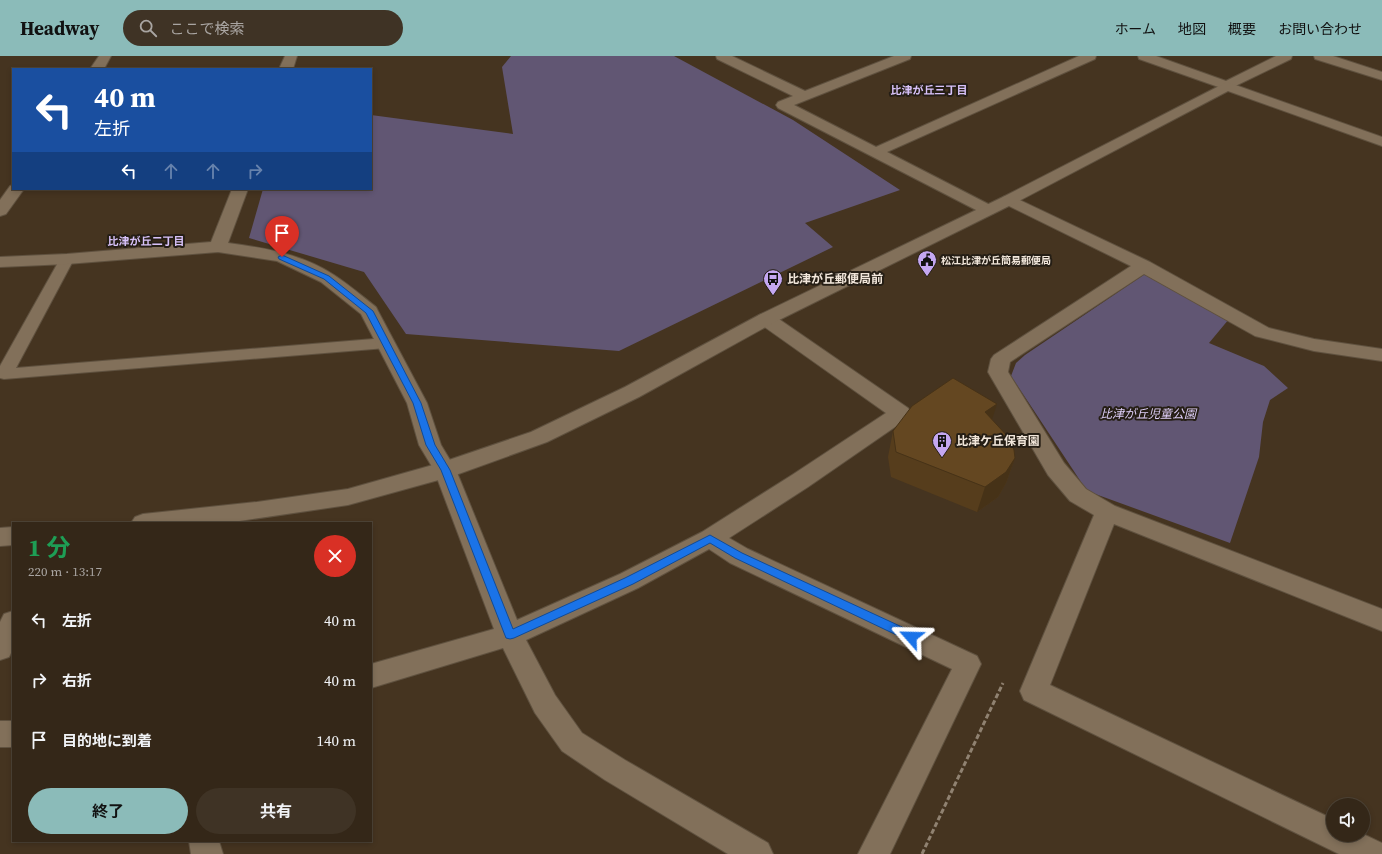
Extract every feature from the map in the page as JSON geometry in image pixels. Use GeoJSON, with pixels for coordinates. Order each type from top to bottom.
{"type":"FeatureCollection","features":[{"type":"Feature","properties":{"kind":"street"},"geometry":{"type":"LineString","coordinates":[[98,68],[106,56]]}},
{"type":"Feature","properties":{"kind":"street"},"geometry":{"type":"LineString","coordinates":[[286,68],[291,56]]}},
{"type":"Feature","properties":{"kind":"street"},"geometry":{"type":"LineString","coordinates":[[722,56],[804,96]]}},
{"type":"Feature","properties":{"kind":"street"},"geometry":{"type":"LineString","coordinates":[[905,56],[783,105],[988,210]]}},
{"type":"Feature","properties":{"kind":"street"},"geometry":{"type":"LineString","coordinates":[[876,152],[1090,56]]}},
{"type":"Feature","properties":{"kind":"street"},"geometry":{"type":"LineString","coordinates":[[1144,56],[1382,142]]}},
{"type":"Feature","properties":{"kind":"street"},"geometry":{"type":"LineString","coordinates":[[153,522],[258,511],[348,497],[445,470],[538,437],[632,392],[766,319],[1009,200],[1286,56]]}},
{"type":"Feature","properties":{"kind":"street"},"geometry":{"type":"LineString","coordinates":[[1320,56],[1382,76]]}},
{"type":"Feature","properties":{"kind":"street"},"geometry":{"type":"LineString","coordinates":[[0,211],[15,190]]}},
{"type":"Feature","properties":{"kind":"street"},"geometry":{"type":"LineString","coordinates":[[218,248],[240,190]]}},
{"type":"Feature","properties":{"kind":"street"},"geometry":{"type":"LineString","coordinates":[[1009,200],[1144,266],[1262,332],[1314,345],[1382,355]]}},
{"type":"Feature","properties":{"kind":"street"},"geometry":{"type":"LineString","coordinates":[[0,262],[67,259],[218,248],[259,252],[282,257],[327,278],[369,311],[386,343],[417,403],[430,445],[445,470],[510,635],[545,704],[572,742],[615,770],[757,854]]}},
{"type":"Feature","properties":{"kind":"street"},"geometry":{"type":"LineString","coordinates":[[1144,266],[1001,359],[998,372],[1056,468],[1078,495],[1107,512],[1382,620]]}},
{"type":"Feature","properties":{"kind":"street"},"geometry":{"type":"LineString","coordinates":[[372,676],[510,635],[629,581],[710,538],[800,481],[901,413],[766,319]]}},
{"type":"Feature","properties":{"kind":"street"},"geometry":{"type":"LineString","coordinates":[[1107,512],[1034,691],[1372,854]]}},
{"type":"Feature","properties":{"kind":"street"},"geometry":{"type":"LineString","coordinates":[[0,537],[12,536]]}},
{"type":"Feature","properties":{"kind":"street"},"geometry":{"type":"LineString","coordinates":[[710,538],[739,556],[968,664],[874,854]]}},
{"type":"Feature","properties":{"kind":"street"},"geometry":{"type":"LineString","coordinates":[[0,648],[12,624]]}},
{"type":"Feature","properties":{"kind":"street"},"geometry":{"type":"LineString","coordinates":[[0,734],[12,734]]}},
{"type":"Feature","properties":{"kind":"street"},"geometry":{"type":"LineString","coordinates":[[204,842],[207,854]]}},
{"type":"Feature","properties":{"kind":"lane"},"geometry":{"type":"LineString","coordinates":[[67,259],[4,374],[386,343]]}},
{"type":"Feature","properties":{"kind":"path"},"geometry":{"type":"LineString","coordinates":[[922,854],[1005,677]]}},
{"type":"Feature","properties":{"kind":"green space"},"geometry":{"type":"Polygon","coordinates":[[[511,56],[674,56],[793,120],[900,190],[805,223],[833,247],[619,351],[406,334],[364,272],[249,238],[263,190],[372,190],[372,115],[513,134],[502,67],[511,56]]]}},
{"type":"Feature","properties":{"kind":"green space","name":"比津が丘児童公園"},"geometry":{"type":"Polygon","coordinates":[[[1148,272],[1229,319],[1209,343],[1264,366],[1288,388],[1270,400],[1263,422],[1259,457],[1230,543],[1087,491],[1011,376],[1016,363],[1025,355],[1148,272]]]}},
{"type":"Feature","properties":{"kind":"building"},"geometry":{"type":"Polygon","coordinates":[[[953,378],[997,404],[985,412],[1010,439],[1014,450],[1015,458],[1006,472],[985,487],[896,452],[893,431],[912,406],[953,378]]]}},
{"type":"Feature","properties":{"kind":"place","name":"松江比津が丘簡易郵便局"},"geometry":{"type":"Point","coordinates":[927,277]}},
{"type":"Feature","properties":{"kind":"place","name":"比津が丘郵便局前"},"geometry":{"type":"Point","coordinates":[773,296]}},
{"type":"Feature","properties":{"kind":"place","name":"比津ケ丘保育園"},"geometry":{"type":"Point","coordinates":[942,458]}},
{"type":"Feature","properties":{"kind":"district","name":"比津が丘三丁目"},"geometry":{"type":"Point","coordinates":[929,90]}},
{"type":"Feature","properties":{"kind":"district","name":"比津が丘二丁目"},"geometry":{"type":"Point","coordinates":[146,241]}},
{"type":"Feature","properties":{"kind":"route"},"geometry":{"type":"LineString","coordinates":[[282,257],[327,278],[369,311],[417,403],[430,445],[445,470],[510,635],[629,581],[710,538],[739,556],[911,637]]}}]}
